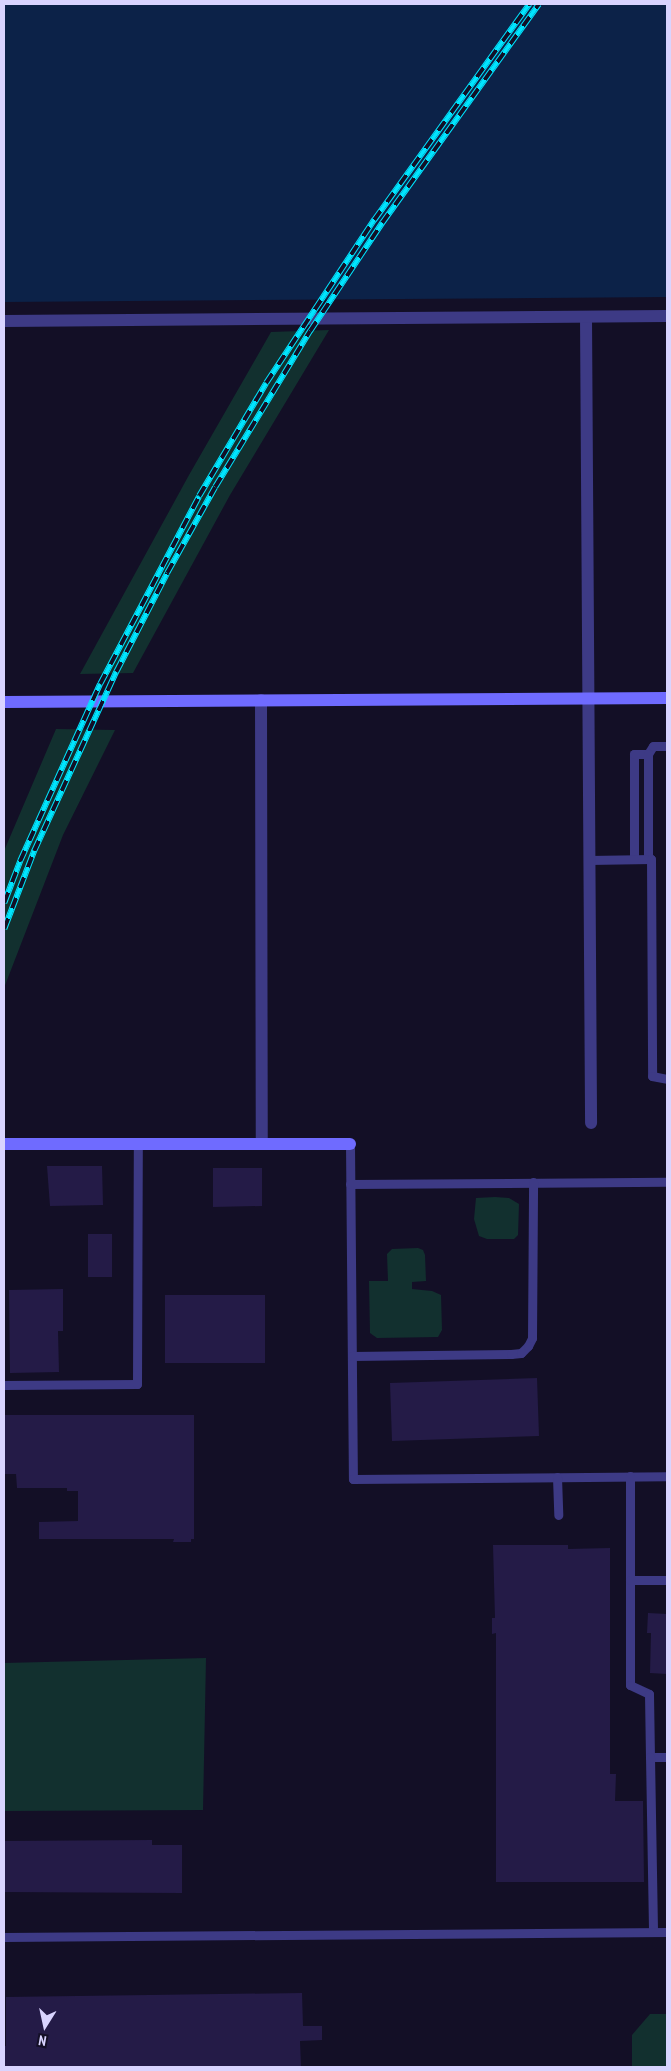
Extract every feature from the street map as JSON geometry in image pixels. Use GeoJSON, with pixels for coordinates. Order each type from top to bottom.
{"type":"FeatureCollection","features":[{"type":"Feature","properties":{"kind":"street"},"geometry":{"type":"LineString","coordinates":[[4,321],[667,316]]}},
{"type":"Feature","properties":{"kind":"street"},"geometry":{"type":"LineString","coordinates":[[586,317],[591,1123]]}},
{"type":"Feature","properties":{"kind":"street"},"geometry":{"type":"LineString","coordinates":[[4,702],[667,698]]}},
{"type":"Feature","properties":{"kind":"street"},"geometry":{"type":"LineString","coordinates":[[261,700],[262,1144]]}},
{"type":"Feature","properties":{"kind":"street"},"geometry":{"type":"LineString","coordinates":[[4,1144],[350,1144]]}},
{"type":"Feature","properties":{"kind":"lane"},"geometry":{"type":"LineString","coordinates":[[648,859],[648,754],[653,746],[667,746]]}},
{"type":"Feature","properties":{"kind":"lane"},"geometry":{"type":"LineString","coordinates":[[634,859],[634,754],[648,754]]}},
{"type":"Feature","properties":{"kind":"lane"},"geometry":{"type":"LineString","coordinates":[[589,860],[651,859],[652,1076],[667,1079]]}},
{"type":"Feature","properties":{"kind":"lane"},"geometry":{"type":"LineString","coordinates":[[4,1385],[137,1384],[138,1144]]}},
{"type":"Feature","properties":{"kind":"lane"},"geometry":{"type":"LineString","coordinates":[[350,1144],[353,1479],[667,1476]]}},
{"type":"Feature","properties":{"kind":"lane"},"geometry":{"type":"LineString","coordinates":[[352,1356],[511,1354],[521,1352],[528,1346],[532,1338],[533,1182]]}},
{"type":"Feature","properties":{"kind":"lane"},"geometry":{"type":"LineString","coordinates":[[350,1184],[667,1182]]}},
{"type":"Feature","properties":{"kind":"lane"},"geometry":{"type":"LineString","coordinates":[[630,1476],[630,1685],[649,1694],[653,1932]]}},
{"type":"Feature","properties":{"kind":"lane"},"geometry":{"type":"LineString","coordinates":[[556,1477],[558,1515]]}},
{"type":"Feature","properties":{"kind":"lane"},"geometry":{"type":"LineString","coordinates":[[630,1580],[667,1580]]}},
{"type":"Feature","properties":{"kind":"lane"},"geometry":{"type":"LineString","coordinates":[[650,1757],[667,1757]]}},
{"type":"Feature","properties":{"kind":"lane"},"geometry":{"type":"LineString","coordinates":[[4,1937],[667,1932]]}},
{"type":"Feature","properties":{"kind":"green space"},"geometry":{"type":"Polygon","coordinates":[[[329,330],[230,495],[133,673],[80,674],[189,475],[271,332],[329,330]]]}},
{"type":"Feature","properties":{"kind":"green space"},"geometry":{"type":"Polygon","coordinates":[[[56,729],[115,730],[63,835],[4,988],[4,851],[56,729]]]}},
{"type":"Feature","properties":{"kind":"green space"},"geometry":{"type":"Polygon","coordinates":[[[476,1198],[509,1198],[519,1204],[518,1235],[514,1239],[487,1239],[479,1236],[474,1219],[476,1198]]]}},
{"type":"Feature","properties":{"kind":"green space"},"geometry":{"type":"Polygon","coordinates":[[[418,1248],[423,1250],[425,1255],[426,1281],[412,1282],[412,1289],[432,1291],[441,1295],[442,1330],[438,1337],[377,1338],[370,1333],[369,1281],[388,1281],[387,1254],[392,1249],[418,1248]]]}},
{"type":"Feature","properties":{"kind":"green space"},"geometry":{"type":"Polygon","coordinates":[[[206,1658],[203,1810],[4,1811],[4,1663],[206,1658]]]}},
{"type":"Feature","properties":{"kind":"green space"},"geometry":{"type":"Polygon","coordinates":[[[650,2014],[667,2014],[667,2067],[632,2067],[632,2035],[650,2014]]]}},
{"type":"Feature","properties":{"kind":"water"},"geometry":{"type":"Polygon","coordinates":[[[4,4],[667,4],[667,297],[4,302],[4,4]]]}},
{"type":"Feature","properties":{"kind":"building"},"geometry":{"type":"Polygon","coordinates":[[[47,1166],[102,1166],[103,1205],[50,1206],[47,1166]]]}},
{"type":"Feature","properties":{"kind":"building"},"geometry":{"type":"Polygon","coordinates":[[[213,1168],[262,1168],[262,1206],[213,1207],[213,1168]]]}},
{"type":"Feature","properties":{"kind":"building"},"geometry":{"type":"Polygon","coordinates":[[[88,1234],[112,1234],[112,1277],[88,1277],[88,1234]]]}},
{"type":"Feature","properties":{"kind":"building"},"geometry":{"type":"Polygon","coordinates":[[[63,1289],[63,1331],[58,1331],[59,1372],[10,1373],[9,1290],[63,1289]]]}},
{"type":"Feature","properties":{"kind":"building"},"geometry":{"type":"Polygon","coordinates":[[[165,1295],[265,1295],[265,1363],[165,1363],[165,1295]]]}},
{"type":"Feature","properties":{"kind":"building"},"geometry":{"type":"Polygon","coordinates":[[[537,1378],[539,1436],[392,1441],[390,1383],[537,1378]]]}},
{"type":"Feature","properties":{"kind":"building"},"geometry":{"type":"Polygon","coordinates":[[[4,1415],[194,1415],[194,1539],[191,1539],[191,1542],[173,1542],[174,1539],[39,1539],[39,1522],[78,1521],[78,1491],[67,1491],[67,1488],[17,1488],[16,1474],[4,1474],[4,1415]]]}},
{"type":"Feature","properties":{"kind":"building"},"geometry":{"type":"Polygon","coordinates":[[[493,1545],[568,1545],[568,1549],[610,1548],[610,1774],[616,1774],[615,1801],[643,1801],[644,1882],[496,1882],[496,1633],[492,1634],[492,1618],[495,1618],[493,1545]]]}},
{"type":"Feature","properties":{"kind":"building"},"geometry":{"type":"Polygon","coordinates":[[[648,1613],[667,1614],[667,1674],[650,1673],[651,1633],[647,1633],[648,1613]]]}},
{"type":"Feature","properties":{"kind":"building"},"geometry":{"type":"Polygon","coordinates":[[[152,1840],[152,1845],[182,1845],[182,1893],[4,1892],[4,1841],[152,1840]]]}},
{"type":"Feature","properties":{"kind":"building"},"geometry":{"type":"Polygon","coordinates":[[[302,1993],[303,2026],[322,2026],[322,2040],[300,2041],[301,2067],[4,2067],[6,1997],[302,1993]]]}},
{"type":"Feature","properties":{"kind":"railway"},"geometry":{"type":"LineString","coordinates":[[4,903],[20,861],[100,684],[199,496],[266,383],[374,220],[529,4]]}},
{"type":"Feature","properties":{"kind":"railway"},"geometry":{"type":"LineString","coordinates":[[4,929],[34,851],[116,672],[167,573],[215,487],[310,331],[382,223],[539,4]]}}]}
